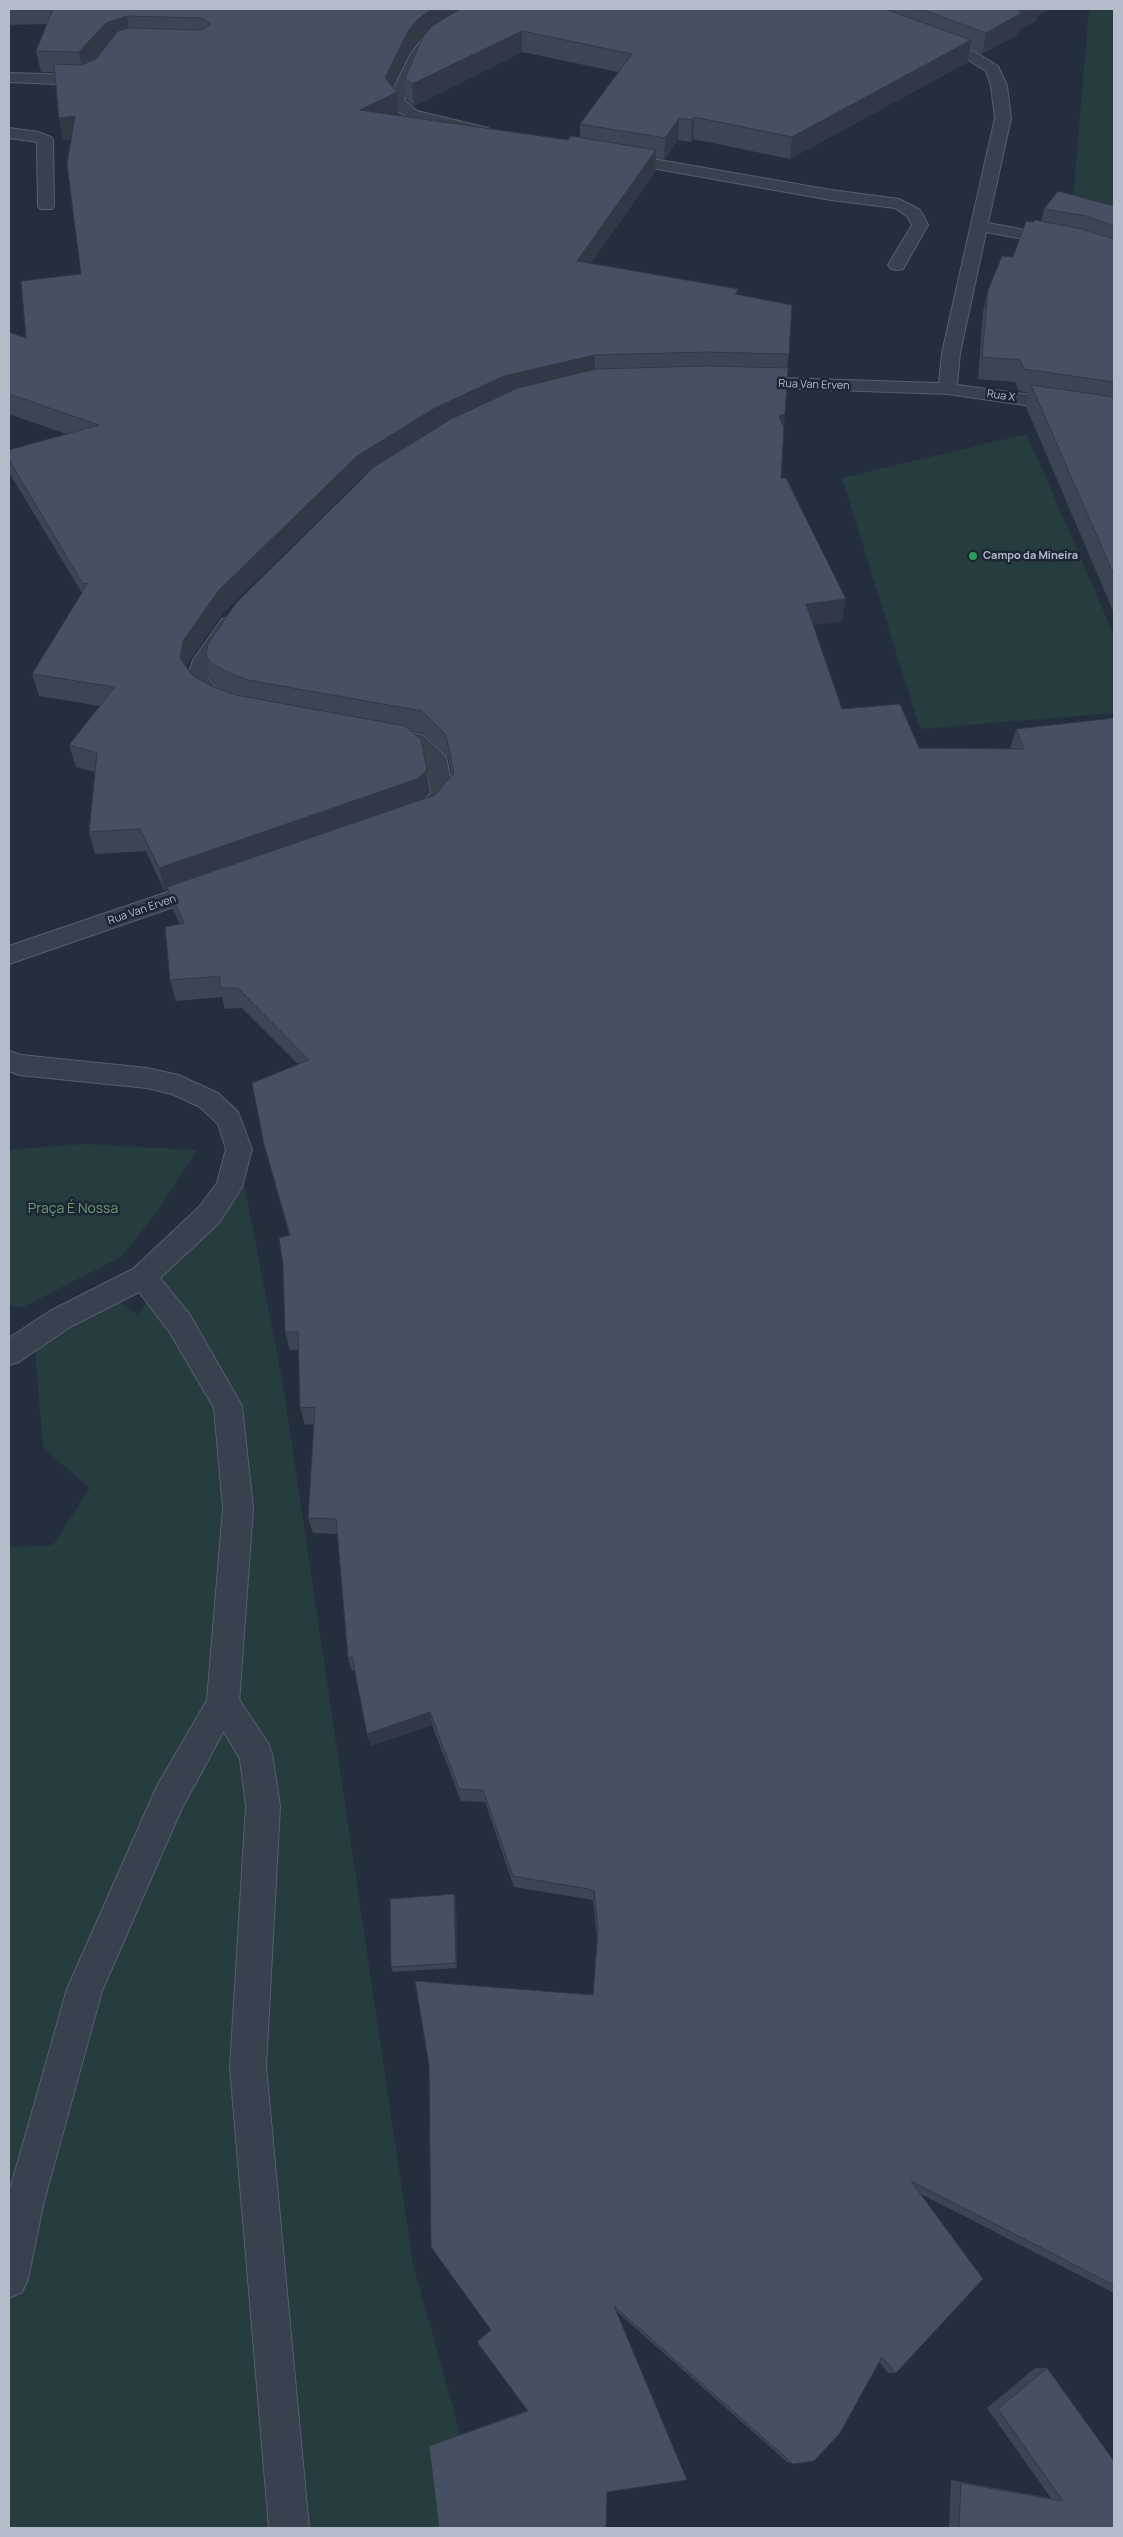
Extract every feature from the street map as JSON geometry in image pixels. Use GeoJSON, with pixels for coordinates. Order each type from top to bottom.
{"type":"FeatureCollection","features":[{"type":"Feature","properties":{"kind":"street"},"geometry":{"type":"LineString","coordinates":[[484,9],[445,30],[427,43],[416,56],[396,100],[400,107],[412,114],[499,135]]}},
{"type":"Feature","properties":{"kind":"street"},"geometry":{"type":"LineString","coordinates":[[916,35],[970,55],[993,69],[999,86],[1003,118],[951,352],[948,389]]}},
{"type":"Feature","properties":{"kind":"street"},"geometry":{"type":"LineString","coordinates":[[9,78],[87,80],[94,76],[102,63]]}},
{"type":"Feature","properties":{"kind":"street"},"geometry":{"type":"LineString","coordinates":[[9,132],[32,135],[45,140],[46,206]]}},
{"type":"Feature","properties":{"kind":"street"},"geometry":{"type":"LineString","coordinates":[[600,155],[831,195],[899,204],[914,213],[920,225],[897,265]]}},
{"type":"Feature","properties":{"kind":"street"},"geometry":{"type":"LineString","coordinates":[[980,226],[1080,245],[1114,256]]}},
{"type":"Feature","properties":{"kind":"street","name":"Rua Van Erven"},"geometry":{"type":"LineString","coordinates":[[734,382],[948,389]]}},
{"type":"Feature","properties":{"kind":"street","name":"Rua X"},"geometry":{"type":"LineString","coordinates":[[948,389],[1114,412]]}},
{"type":"Feature","properties":{"kind":"street"},"geometry":{"type":"LineString","coordinates":[[239,612],[200,665],[198,679],[206,691],[224,702],[249,711]]}},
{"type":"Feature","properties":{"kind":"street"},"geometry":{"type":"LineString","coordinates":[[372,732],[415,740],[435,757],[443,795],[428,809],[400,819]]}},
{"type":"Feature","properties":{"kind":"street","name":"Rua Van Erven"},"geometry":{"type":"LineString","coordinates":[[9,955],[224,881]]}},
{"type":"Feature","properties":{"kind":"street"},"geometry":{"type":"LineString","coordinates":[[9,1061],[19,1065],[147,1078],[178,1085],[210,1100],[229,1119],[239,1148],[229,1187],[209,1215],[143,1276],[60,1319],[9,1353]]}},
{"type":"Feature","properties":{"kind":"street"},"geometry":{"type":"LineString","coordinates":[[9,2279],[25,2201],[85,1990],[169,1798],[223,1703],[238,1508],[228,1406],[180,1324],[143,1276]]}},
{"type":"Feature","properties":{"kind":"street"},"geometry":{"type":"LineString","coordinates":[[223,1703],[256,1754],[263,1806],[248,2068],[289,2528]]}},
{"type":"Feature","properties":{"kind":"green space"},"geometry":{"type":"Polygon","coordinates":[[[1073,9],[1114,9],[1114,209],[1073,199],[1089,10],[1073,9]]]}},
{"type":"Feature","properties":{"kind":"green space","name":"Campo da Mineira"},"geometry":{"type":"Polygon","coordinates":[[[1027,434],[1114,635],[1114,713],[920,729],[842,478],[1027,434]]]}},
{"type":"Feature","properties":{"kind":"green space","name":"Praça É Nossa"},"geometry":{"type":"Polygon","coordinates":[[[83,1144],[197,1150],[156,1213],[121,1257],[21,1308],[9,1305],[9,1150],[83,1144]]]}},
{"type":"Feature","properties":{"kind":"green space"},"geometry":{"type":"Polygon","coordinates":[[[244,1184],[283,1384],[413,2264],[486,2528],[9,2528],[9,1545],[16,1547],[53,1545],[90,1488],[43,1448],[34,1338],[100,1288],[138,1315],[205,1208],[244,1184]]]}},
{"type":"Feature","properties":{"kind":"building"},"geometry":{"type":"Polygon","coordinates":[[[53,9],[432,9],[419,18],[408,31],[385,78],[397,92],[360,110],[568,140],[571,136],[656,150],[577,261],[738,289],[735,294],[792,305],[789,354],[706,352],[595,355],[504,376],[435,408],[357,456],[219,590],[183,641],[180,658],[192,675],[211,686],[236,695],[405,726],[421,739],[427,770],[417,779],[159,868],[140,829],[89,832],[97,753],[69,745],[115,687],[32,674],[88,583],[83,584],[9,460],[9,450],[99,425],[9,394],[9,332],[26,338],[21,281],[81,274],[67,164],[75,116],[59,118],[54,64],[82,65],[96,59],[118,31],[128,28],[202,30],[211,24],[202,18],[127,16],[106,23],[79,52],[36,51],[53,9]]]}},
{"type":"Feature","properties":{"kind":"building"},"geometry":{"type":"Polygon","coordinates":[[[460,9],[885,9],[971,40],[792,137],[694,117],[692,120],[679,118],[665,138],[580,124],[632,54],[522,31],[412,84],[405,78],[423,37],[432,26],[460,9]]]}},
{"type":"Feature","properties":{"kind":"building"},"geometry":{"type":"Polygon","coordinates":[[[921,9],[1023,9],[1019,11],[1023,12],[986,33],[921,9]]]}},
{"type":"Feature","properties":{"kind":"building"},"geometry":{"type":"Polygon","coordinates":[[[1058,191],[1114,206],[1114,226],[1086,216],[1044,209],[1058,191]]]}},
{"type":"Feature","properties":{"kind":"building"},"geometry":{"type":"Polygon","coordinates":[[[1035,220],[1082,229],[1114,239],[1114,382],[1024,369],[1020,360],[982,357],[988,290],[1002,256],[1013,257],[1026,221],[1033,222],[1035,220]]]}},
{"type":"Feature","properties":{"kind":"building"},"geometry":{"type":"Polygon","coordinates":[[[706,366],[788,368],[785,414],[779,416],[784,428],[781,478],[786,478],[846,599],[806,604],[842,709],[900,704],[919,748],[1024,749],[1016,729],[1114,718],[1114,2285],[911,2181],[983,2279],[896,2373],[882,2357],[840,2433],[814,2461],[793,2464],[614,2306],[687,2480],[607,2492],[606,2528],[439,2528],[429,2446],[528,2411],[477,2342],[491,2330],[431,2247],[429,2065],[415,1981],[593,1995],[598,1930],[594,1890],[513,1876],[483,1790],[459,1789],[430,1712],[367,1734],[352,1657],[348,1658],[336,1519],[308,1518],[315,1407],[300,1408],[298,1332],[285,1332],[283,1265],[279,1238],[290,1235],[264,1144],[252,1083],[309,1060],[238,988],[220,988],[220,976],[170,980],[165,927],[184,923],[167,887],[435,795],[454,773],[446,735],[422,711],[248,680],[229,673],[211,663],[206,656],[208,644],[236,603],[374,467],[451,419],[518,388],[596,369],[706,366]]]}},
{"type":"Feature","properties":{"kind":"building"},"geometry":{"type":"Polygon","coordinates":[[[1031,385],[1114,397],[1114,575],[1031,385]]]}},
{"type":"Feature","properties":{"kind":"building"},"geometry":{"type":"Polygon","coordinates":[[[454,1894],[456,1963],[391,1967],[390,1899],[454,1894]]]}},
{"type":"Feature","properties":{"kind":"building"},"geometry":{"type":"Polygon","coordinates":[[[1047,2368],[1114,2461],[1114,2528],[959,2528],[961,2483],[1063,2501],[998,2409],[1047,2368]]]}},
{"type":"Feature","properties":{"kind":"place","name":"Campo da Mineira"},"geometry":{"type":"Point","coordinates":[973,556]}}]}
